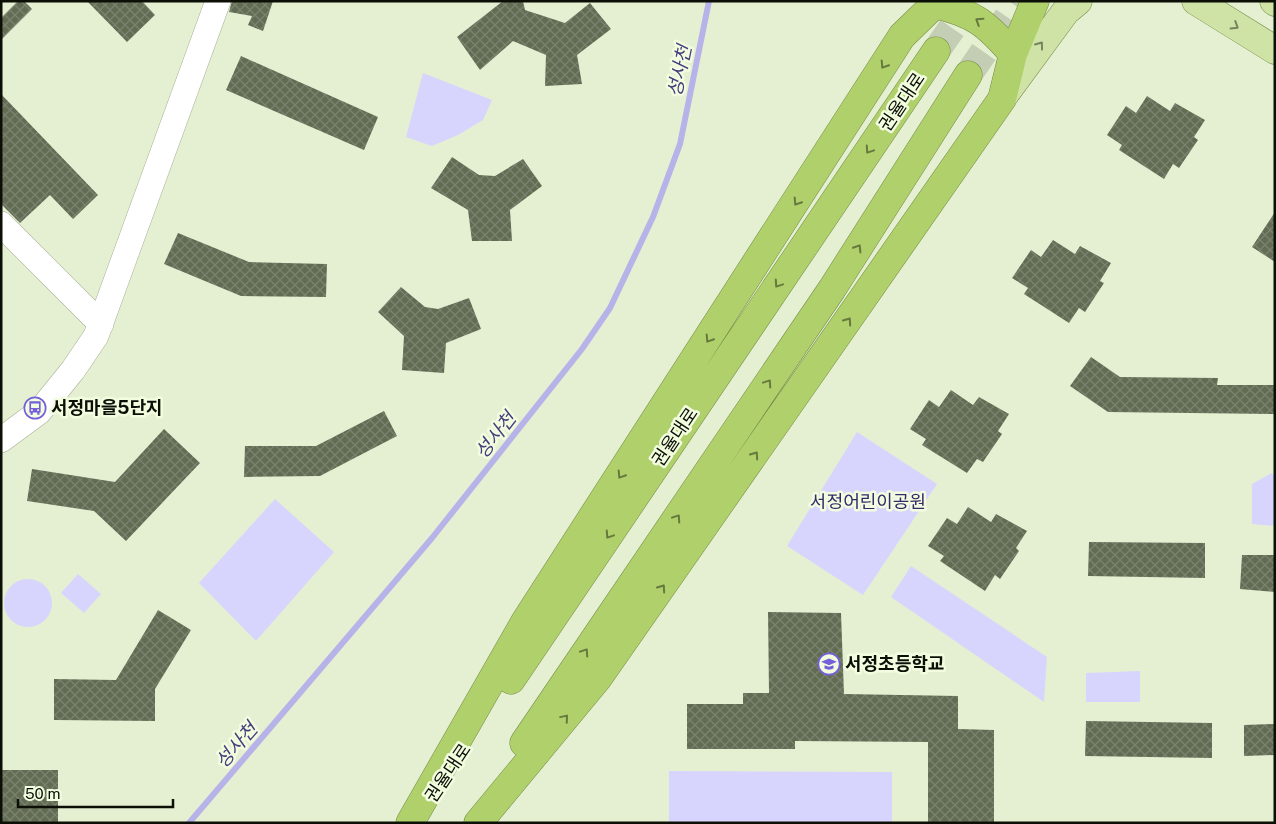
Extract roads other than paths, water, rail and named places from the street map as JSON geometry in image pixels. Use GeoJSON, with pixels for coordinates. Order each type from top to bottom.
{"type":"FeatureCollection","features":[{"type":"Feature","properties":{"kind":"highway"},"geometry":{"type":"LineString","coordinates":[[478,823],[598,678],[1002,99],[1013,54],[1035,1]]}},
{"type":"Feature","properties":{"kind":"highway"},"geometry":{"type":"LineString","coordinates":[[412,823],[526,620],[902,36],[930,2],[968,14],[981,22],[993,30],[1013,54]]}},
{"type":"Feature","properties":{"kind":"highway","name":"권율대로"},"geometry":{"type":"LineString","coordinates":[[412,823],[936,51]]}},
{"type":"Feature","properties":{"kind":"highway"},"geometry":{"type":"LineString","coordinates":[[469,823],[826,297],[968,74]]}},
{"type":"Feature","properties":{"kind":"main road"},"geometry":{"type":"LineString","coordinates":[[1002,99],[1066,11],[1078,1]]}},
{"type":"Feature","properties":{"kind":"main road"},"geometry":{"type":"LineString","coordinates":[[1196,1],[1275,50]]}},
{"type":"Feature","properties":{"kind":"street"},"geometry":{"type":"LineString","coordinates":[[1,440],[39,412],[73,370],[101,324],[218,1]]}},
{"type":"Feature","properties":{"kind":"street"},"geometry":{"type":"LineString","coordinates":[[1,224],[101,324]]}},
{"type":"Feature","properties":{"kind":"waterway","name":"성사천"},"geometry":{"type":"LineString","coordinates":[[189,823],[432,538],[582,349],[610,308],[653,217],[680,144],[709,1]]}},
{"type":"Feature","properties":{"kind":"tunnel"},"geometry":{"type":"LineString","coordinates":[[936,51],[971,1]]}},
{"type":"Feature","properties":{"kind":"tunnel"},"geometry":{"type":"LineString","coordinates":[[968,75],[1019,1]]}},
{"type":"Feature","properties":{"kind":"place","name":"서정마을5단지"},"geometry":{"type":"Point","coordinates":[35,408]}},
{"type":"Feature","properties":{"kind":"place","name":"서정초등학교"},"geometry":{"type":"Point","coordinates":[829,664]}},
{"type":"Feature","properties":{"kind":"park label","name":"서정어린이공원"},"geometry":{"type":"Point","coordinates":[868,502]}}]}
